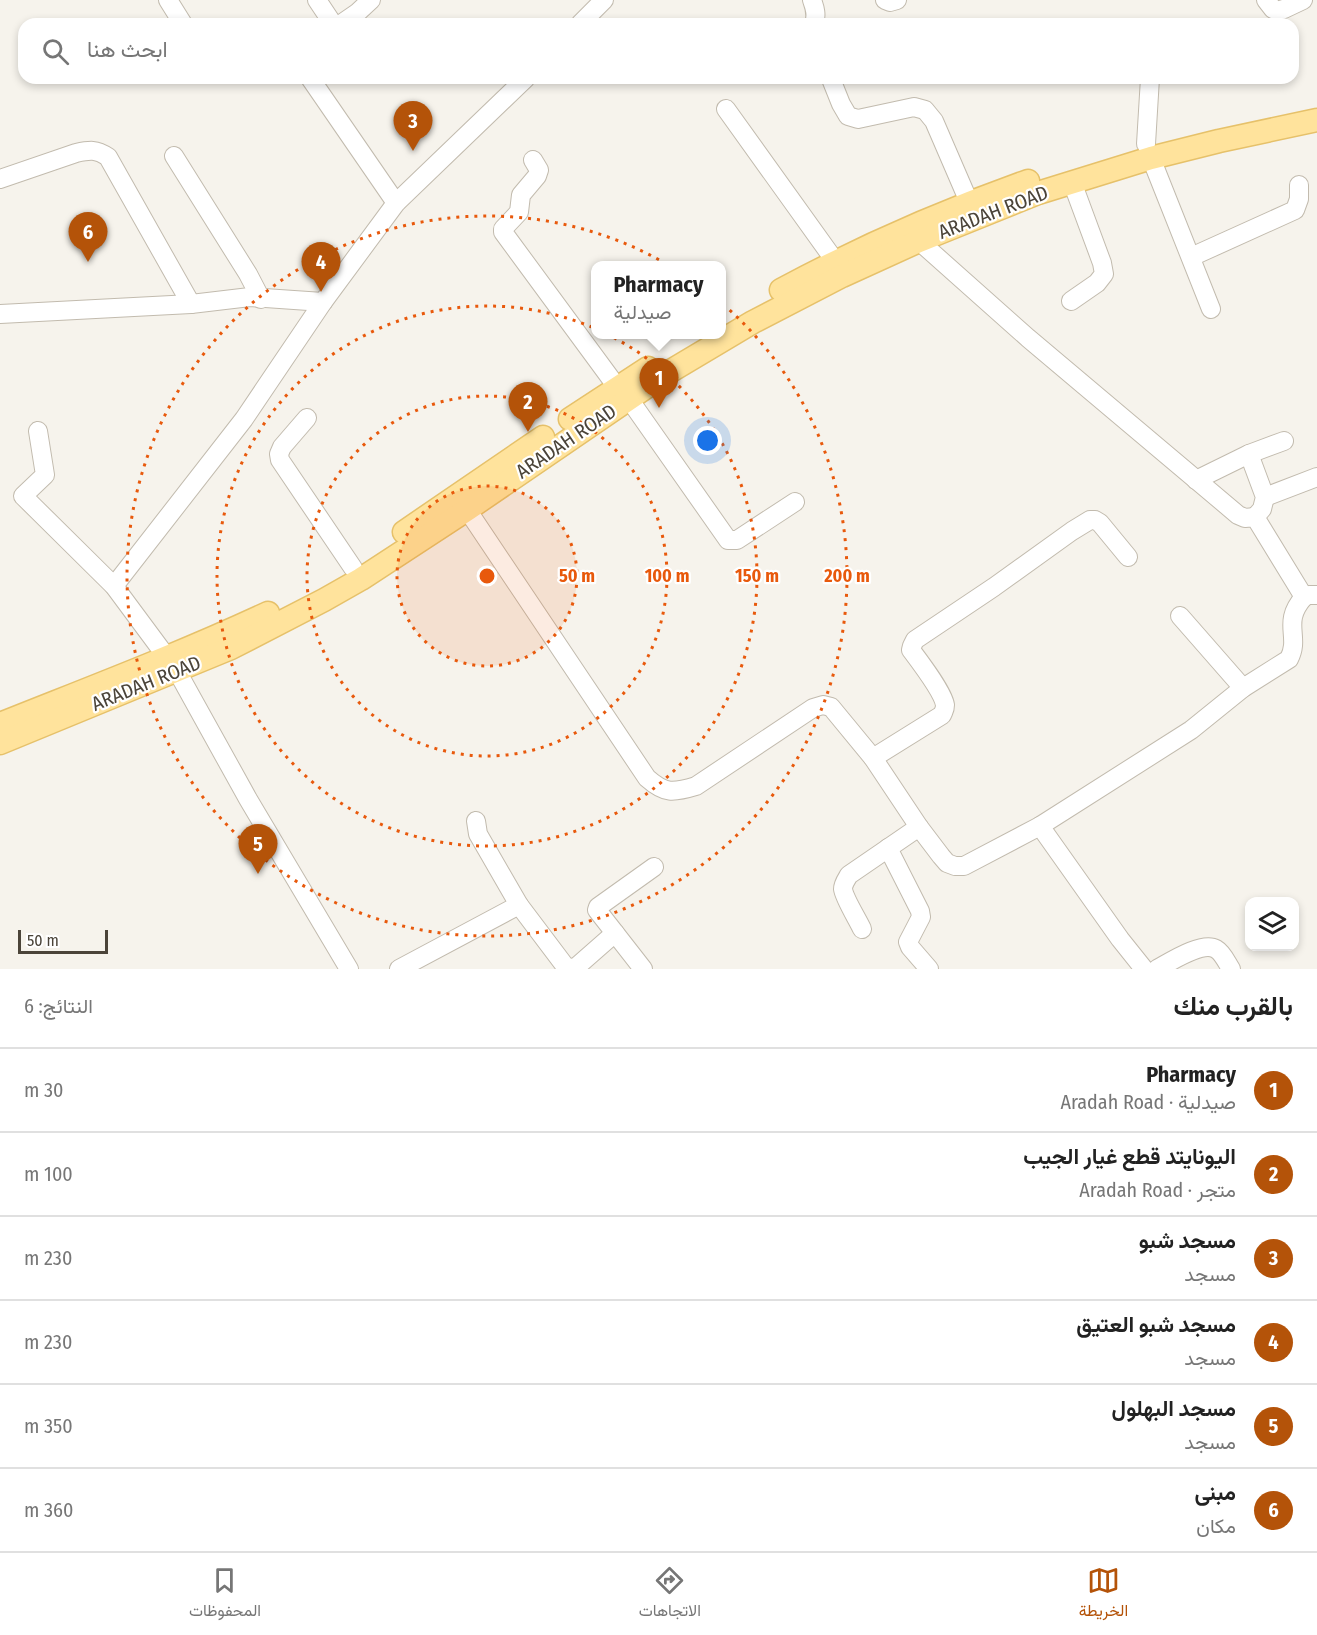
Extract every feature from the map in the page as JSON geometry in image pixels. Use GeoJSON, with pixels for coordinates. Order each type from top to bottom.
{"type":"FeatureCollection","features":[{"type":"Feature","properties":{"kind":"main road","name":"ARADAH ROAD"},"geometry":{"type":"LineString","coordinates":[[726,338],[842,276],[919,241],[1029,197],[1149,151],[1224,126],[1317,107]]}},
{"type":"Feature","properties":{"kind":"main road","name":"ARADAH ROAD"},"geometry":{"type":"LineString","coordinates":[[726,321],[835,261],[882,239],[969,202],[1042,176],[1149,151],[1219,141],[1317,120]]}},
{"type":"Feature","properties":{"kind":"main road","name":"ARADAH ROAD"},"geometry":{"type":"LineString","coordinates":[[0,724],[172,664],[231,648],[361,579],[463,502],[623,393],[696,339]]}},
{"type":"Feature","properties":{"kind":"main road","name":"ARADAH ROAD"},"geometry":{"type":"LineString","coordinates":[[623,393],[664,375],[724,339]]}},
{"type":"Feature","properties":{"kind":"main road","name":"ARADAH ROAD"},"geometry":{"type":"LineString","coordinates":[[0,743],[172,664],[221,635],[353,568],[463,502]]}},
{"type":"Feature","properties":{"kind":"street"},"geometry":{"type":"LineString","coordinates":[[168,0],[179,18]]}},
{"type":"Feature","properties":{"kind":"street"},"geometry":{"type":"LineString","coordinates":[[317,0],[329,18]]}},
{"type":"Feature","properties":{"kind":"street"},"geometry":{"type":"LineString","coordinates":[[350,18],[371,0]]}},
{"type":"Feature","properties":{"kind":"street"},"geometry":{"type":"LineString","coordinates":[[586,18],[604,0]]}},
{"type":"Feature","properties":{"kind":"street"},"geometry":{"type":"LineString","coordinates":[[812,0],[816,18]]}},
{"type":"Feature","properties":{"kind":"street"},"geometry":{"type":"LineString","coordinates":[[885,0],[890,2],[897,0]]}},
{"type":"Feature","properties":{"kind":"street"},"geometry":{"type":"LineString","coordinates":[[1266,0],[1277,11],[1303,0]]}},
{"type":"Feature","properties":{"kind":"street"},"geometry":{"type":"LineString","coordinates":[[314,84],[396,203]]}},
{"type":"Feature","properties":{"kind":"street"},"geometry":{"type":"LineString","coordinates":[[114,586],[244,419],[323,302],[396,203],[520,84]]}},
{"type":"Feature","properties":{"kind":"street"},"geometry":{"type":"LineString","coordinates":[[833,84],[848,116],[858,119],[914,107],[925,110],[934,121],[969,202]]}},
{"type":"Feature","properties":{"kind":"street"},"geometry":{"type":"LineString","coordinates":[[1150,84],[1149,151],[1211,309]]}},
{"type":"Feature","properties":{"kind":"street"},"geometry":{"type":"LineString","coordinates":[[726,109],[835,261]]}},
{"type":"Feature","properties":{"kind":"street"},"geometry":{"type":"LineString","coordinates":[[0,179],[76,153],[87,150],[99,151],[108,157],[192,304]]}},
{"type":"Feature","properties":{"kind":"street"},"geometry":{"type":"LineString","coordinates":[[174,156],[248,274],[261,299]]}},
{"type":"Feature","properties":{"kind":"street"},"geometry":{"type":"LineString","coordinates":[[533,160],[539,170],[537,176],[521,195],[519,212],[503,229],[503,232],[623,393],[728,540],[737,540],[795,502]]}},
{"type":"Feature","properties":{"kind":"street"},"geometry":{"type":"LineString","coordinates":[[1071,301],[1097,283],[1104,274],[1072,182]]}},
{"type":"Feature","properties":{"kind":"street"},"geometry":{"type":"LineString","coordinates":[[1191,257],[1295,210],[1299,200],[1299,185]]}},
{"type":"Feature","properties":{"kind":"street"},"geometry":{"type":"LineString","coordinates":[[919,241],[1028,338],[1238,515],[1245,518],[1255,517],[1262,509],[1265,497],[1249,454]]}},
{"type":"Feature","properties":{"kind":"street"},"geometry":{"type":"LineString","coordinates":[[0,314],[192,304],[250,297],[323,302]]}},
{"type":"Feature","properties":{"kind":"street"},"geometry":{"type":"LineString","coordinates":[[307,418],[282,447],[279,454],[280,460],[353,568]]}},
{"type":"Feature","properties":{"kind":"street"},"geometry":{"type":"LineString","coordinates":[[38,431],[45,475],[23,496],[114,586],[172,664],[348,969]]}},
{"type":"Feature","properties":{"kind":"street"},"geometry":{"type":"LineString","coordinates":[[1196,480],[1249,454],[1284,441]]}},
{"type":"Feature","properties":{"kind":"street"},"geometry":{"type":"LineString","coordinates":[[1265,497],[1317,477]]}},
{"type":"Feature","properties":{"kind":"street"},"geometry":{"type":"LineString","coordinates":[[463,502],[647,778],[658,788],[676,792],[696,786],[813,708],[823,705],[831,707],[873,758],[919,827],[947,863],[955,866],[964,866],[1040,826],[1191,730],[1243,688],[1289,659],[1293,651],[1291,621],[1296,608],[1311,596],[1255,517]]}},
{"type":"Feature","properties":{"kind":"street"},"geometry":{"type":"LineString","coordinates":[[873,758],[942,715],[945,709],[945,703],[911,650],[915,640],[1090,520],[1100,523],[1128,557]]}},
{"type":"Feature","properties":{"kind":"street"},"geometry":{"type":"LineString","coordinates":[[1180,616],[1243,688]]}},
{"type":"Feature","properties":{"kind":"street"},"geometry":{"type":"LineString","coordinates":[[476,821],[478,834],[519,905],[565,966],[574,969],[615,933]]}},
{"type":"Feature","properties":{"kind":"street"},"geometry":{"type":"LineString","coordinates":[[1040,826],[1144,969]]}},
{"type":"Feature","properties":{"kind":"street"},"geometry":{"type":"LineString","coordinates":[[862,929],[844,894],[843,887],[849,876],[919,827]]}},
{"type":"Feature","properties":{"kind":"street"},"geometry":{"type":"LineString","coordinates":[[888,849],[920,911],[921,917],[908,942],[929,969]]}},
{"type":"Feature","properties":{"kind":"street"},"geometry":{"type":"LineString","coordinates":[[643,969],[597,910],[654,867]]}},
{"type":"Feature","properties":{"kind":"street"},"geometry":{"type":"LineString","coordinates":[[399,969],[519,905]]}},
{"type":"Feature","properties":{"kind":"street"},"geometry":{"type":"LineString","coordinates":[[1157,969],[1194,950],[1207,947],[1214,948],[1220,953],[1231,969]]}},
{"type":"Feature","properties":{"kind":"place","name":"مسجد شبو"},"geometry":{"type":"Point","coordinates":[413,151]}},
{"type":"Feature","properties":{"kind":"place","name":"مبنى"},"geometry":{"type":"Point","coordinates":[88,262]}},
{"type":"Feature","properties":{"kind":"place","name":"مسجد شبو العتيق"},"geometry":{"type":"Point","coordinates":[321,292]}},
{"type":"Feature","properties":{"kind":"place","name":"Pharmacy"},"geometry":{"type":"Point","coordinates":[659,408]}},
{"type":"Feature","properties":{"kind":"place","name":"اليونايتد قطع غيار الجيب"},"geometry":{"type":"Point","coordinates":[528,432]}},
{"type":"Feature","properties":{"kind":"place","name":"مسجد البهلول"},"geometry":{"type":"Point","coordinates":[258,874]}}]}
